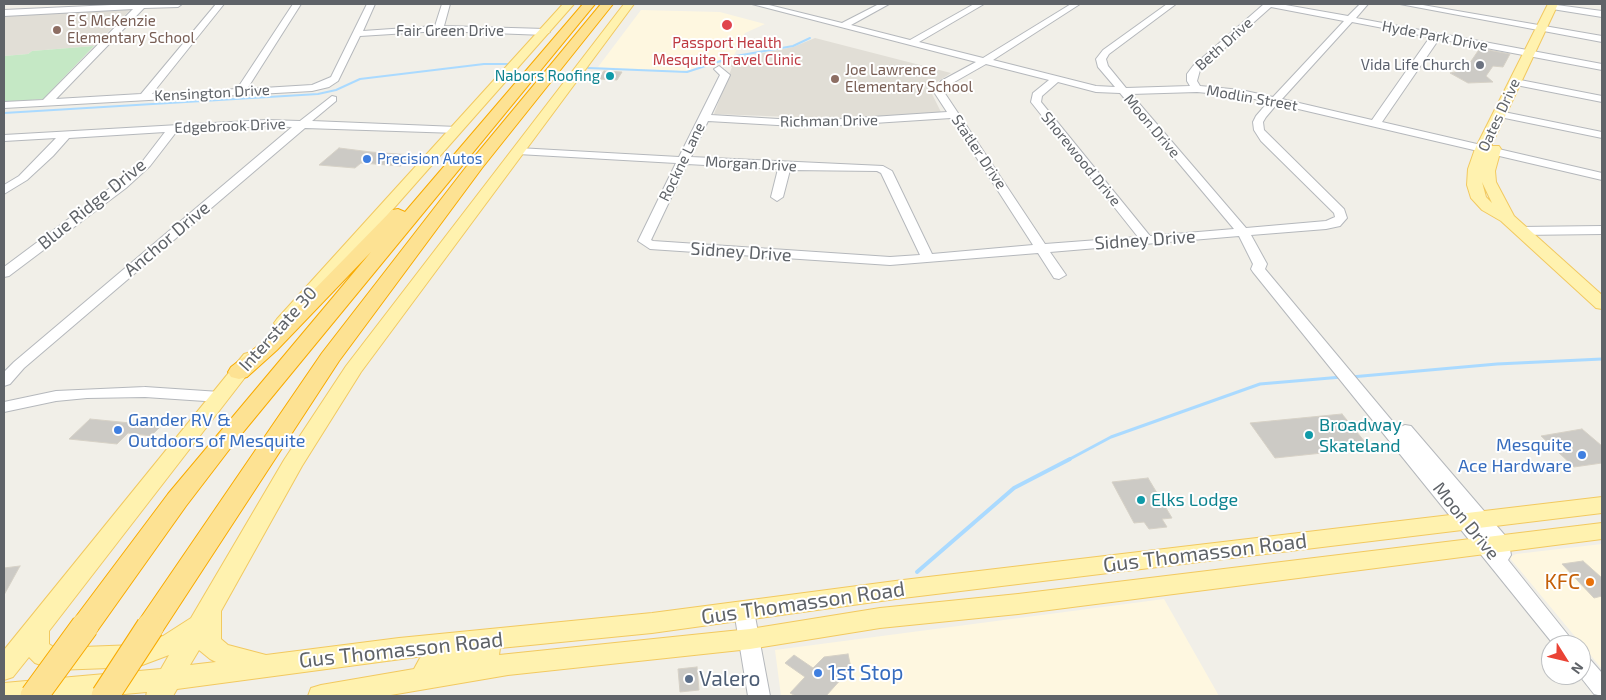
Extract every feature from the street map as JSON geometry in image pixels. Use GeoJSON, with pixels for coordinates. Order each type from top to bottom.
{"type":"FeatureCollection","features":[{"type":"Feature","properties":{"kind":"highway"},"geometry":{"type":"LineString","coordinates":[[239,372],[270,346],[376,236],[469,131],[602,5]]}},
{"type":"Feature","properties":{"kind":"highway"},"geometry":{"type":"LineString","coordinates":[[106,696],[330,358],[470,172],[602,5]]}},
{"type":"Feature","properties":{"kind":"highway"},"geometry":{"type":"LineString","coordinates":[[34,696],[177,500],[469,131]]}},
{"type":"Feature","properties":{"kind":"main road"},"geometry":{"type":"LineString","coordinates":[[469,131],[544,32],[569,4]]}},
{"type":"Feature","properties":{"kind":"main road"},"geometry":{"type":"LineString","coordinates":[[164,687],[292,465],[348,378],[629,4]]}},
{"type":"Feature","properties":{"kind":"main road","name":"Oates Drive"},"geometry":{"type":"LineString","coordinates":[[1558,5],[1488,150],[1475,169],[1474,185],[1479,198],[1487,207],[1507,218],[1602,304]]}},
{"type":"Feature","properties":{"kind":"main road","name":"Interstate 30"},"geometry":{"type":"LineString","coordinates":[[4,668],[239,372]]}},
{"type":"Feature","properties":{"kind":"main road","name":"Gus Thomasson Road"},"geometry":{"type":"LineString","coordinates":[[4,694],[164,687],[269,665],[414,646],[652,623],[1053,571],[1602,505]]}},
{"type":"Feature","properties":{"kind":"main road","name":"Gus Thomasson Road"},"geometry":{"type":"LineString","coordinates":[[321,696],[508,664],[750,639],[880,618],[1496,552],[1602,530]]}},
{"type":"Feature","properties":{"kind":"main road"},"geometry":{"type":"LineString","coordinates":[[1053,571],[1065,598]]}},
{"type":"Feature","properties":{"kind":"main road"},"geometry":{"type":"LineString","coordinates":[[36,626],[36,648],[44,656],[55,659],[137,656],[172,643],[205,615]]}},
{"type":"Feature","properties":{"kind":"main road"},"geometry":{"type":"LineString","coordinates":[[205,615],[209,644],[219,652],[233,658],[269,665]]}},
{"type":"Feature","properties":{"kind":"main road"},"geometry":{"type":"LineString","coordinates":[[422,680],[429,666],[436,661],[508,648],[522,636]]}},
{"type":"Feature","properties":{"kind":"street"},"geometry":{"type":"LineString","coordinates":[[61,11],[69,4]]}},
{"type":"Feature","properties":{"kind":"street"},"geometry":{"type":"LineString","coordinates":[[4,13],[178,4]]}},
{"type":"Feature","properties":{"kind":"street"},"geometry":{"type":"LineString","coordinates":[[143,98],[220,4]]}},
{"type":"Feature","properties":{"kind":"street"},"geometry":{"type":"LineString","coordinates":[[240,92],[297,4]]}},
{"type":"Feature","properties":{"kind":"street","name":"Kensington Drive"},"geometry":{"type":"LineString","coordinates":[[4,106],[316,87],[332,82],[371,4]]}},
{"type":"Feature","properties":{"kind":"street"},"geometry":{"type":"LineString","coordinates":[[439,28],[446,4]]}},
{"type":"Feature","properties":{"kind":"street","name":"Modlin Street"},"geometry":{"type":"LineString","coordinates":[[756,4],[1096,89],[1122,91],[1197,89],[1230,91],[1602,176]]}},
{"type":"Feature","properties":{"kind":"street"},"geometry":{"type":"LineString","coordinates":[[778,9],[790,4]]}},
{"type":"Feature","properties":{"kind":"street"},"geometry":{"type":"LineString","coordinates":[[842,26],[886,4]]}},
{"type":"Feature","properties":{"kind":"street"},"geometry":{"type":"LineString","coordinates":[[911,43],[980,4]]}},
{"type":"Feature","properties":{"kind":"street","name":"Statler Drive"},"geometry":{"type":"LineString","coordinates":[[1059,275],[1043,248],[940,95],[939,89],[1076,4]]}},
{"type":"Feature","properties":{"kind":"street","name":"Moon Drive"},"geometry":{"type":"LineString","coordinates":[[1172,4],[1102,56],[1102,68],[1244,232],[1260,264],[1258,269],[1349,370],[1474,520],[1558,635]]}},
{"type":"Feature","properties":{"kind":"street","name":"Hyde Park Drive"},"geometry":{"type":"LineString","coordinates":[[1268,4],[1602,67]]}},
{"type":"Feature","properties":{"kind":"street","name":"Beth Drive"},"geometry":{"type":"LineString","coordinates":[[1197,89],[1192,81],[1192,74],[1196,68],[1268,4]]}},
{"type":"Feature","properties":{"kind":"street","name":"Sidney Drive"},"geometry":{"type":"LineString","coordinates":[[659,247],[890,261],[1336,223],[1340,218],[1340,212],[1265,139],[1259,130],[1258,122],[1261,116],[1364,4]]}},
{"type":"Feature","properties":{"kind":"street"},"geometry":{"type":"LineString","coordinates":[[1404,4],[1602,39]]}},
{"type":"Feature","properties":{"kind":"street"},"geometry":{"type":"LineString","coordinates":[[46,103],[142,5]]}},
{"type":"Feature","properties":{"kind":"street"},"geometry":{"type":"LineString","coordinates":[[1558,5],[1602,14]]}},
{"type":"Feature","properties":{"kind":"street","name":"Fair Green Drive"},"geometry":{"type":"LineString","coordinates":[[356,34],[439,28],[544,32]]}},
{"type":"Feature","properties":{"kind":"street"},"geometry":{"type":"LineString","coordinates":[[1375,124],[1436,36]]}},
{"type":"Feature","properties":{"kind":"street","name":"Rockne Lane"},"geometry":{"type":"LineString","coordinates":[[659,247],[646,244],[644,240],[724,75],[719,69]]}},
{"type":"Feature","properties":{"kind":"street","name":"Shorewood Drive"},"geometry":{"type":"LineString","coordinates":[[1056,79],[1037,95],[1036,102],[1040,110],[1147,240]]}},
{"type":"Feature","properties":{"kind":"street"},"geometry":{"type":"LineString","coordinates":[[1520,83],[1602,99]]}},
{"type":"Feature","properties":{"kind":"street","name":"Anchor Drive"},"geometry":{"type":"LineString","coordinates":[[4,381],[20,365],[332,100]]}},
{"type":"Feature","properties":{"kind":"street","name":"Richman Drive"},"geometry":{"type":"LineString","coordinates":[[703,118],[812,124],[954,115]]}},
{"type":"Feature","properties":{"kind":"street"},"geometry":{"type":"LineString","coordinates":[[1505,115],[1602,135]]}},
{"type":"Feature","properties":{"kind":"street","name":"Edgebrook Drive"},"geometry":{"type":"LineString","coordinates":[[4,138],[266,122],[469,131]]}},
{"type":"Feature","properties":{"kind":"street","name":"Blue Ridge Drive"},"geometry":{"type":"LineString","coordinates":[[4,273],[122,185],[146,164],[174,128]]}},
{"type":"Feature","properties":{"kind":"street"},"geometry":{"type":"LineString","coordinates":[[4,190],[23,178],[49,154],[65,135]]}},
{"type":"Feature","properties":{"kind":"street","name":"Morgan Drive"},"geometry":{"type":"LineString","coordinates":[[518,151],[786,166],[867,166],[886,171],[928,258]]}},
{"type":"Feature","properties":{"kind":"street"},"geometry":{"type":"LineString","coordinates":[[777,197],[786,166]]}},
{"type":"Feature","properties":{"kind":"street"},"geometry":{"type":"LineString","coordinates":[[1520,231],[1602,230]]}},
{"type":"Feature","properties":{"kind":"street"},"geometry":{"type":"LineString","coordinates":[[4,407],[56,396],[86,393],[145,392],[220,397]]}},
{"type":"Feature","properties":{"kind":"street"},"geometry":{"type":"LineString","coordinates":[[744,610],[759,696]]}},
{"type":"Feature","properties":{"kind":"street"},"geometry":{"type":"LineString","coordinates":[[1591,675],[1602,688]]}},
{"type":"Feature","properties":{"kind":"shaded area","name":"E S McKenzie Elementary School"},"geometry":{"type":"Polygon","coordinates":[[[132,8],[94,46],[32,51],[28,54],[4,56],[4,14],[132,8]]]}},
{"type":"Feature","properties":{"kind":"shaded area"},"geometry":{"type":"Polygon","coordinates":[[[641,10],[720,12],[765,24],[745,33],[734,55],[689,70],[598,67],[641,10]]]}},
{"type":"Feature","properties":{"kind":"shaded area","name":"Joe Lawrence Elementary School"},"geometry":{"type":"Polygon","coordinates":[[[815,38],[951,73],[937,82],[930,90],[941,112],[843,119],[714,114],[732,67],[718,62],[793,47],[815,38]]]}},
{"type":"Feature","properties":{"kind":"shaded area"},"geometry":{"type":"Polygon","coordinates":[[[1602,544],[1602,669],[1591,656],[1591,635],[1574,635],[1509,557],[1516,554],[1602,544]]]}},
{"type":"Feature","properties":{"kind":"shaded area"},"geometry":{"type":"Polygon","coordinates":[[[1164,599],[1219,696],[781,696],[775,650],[1164,599]]]}},
{"type":"Feature","properties":{"kind":"green space"},"geometry":{"type":"Polygon","coordinates":[[[94,46],[43,99],[4,102],[4,56],[28,54],[32,51],[94,46]]]}},
{"type":"Feature","properties":{"kind":"building","name":"Vida Life Church"},"geometry":{"type":"Polygon","coordinates":[[[1482,49],[1510,54],[1503,67],[1493,66],[1486,76],[1493,82],[1468,83],[1450,73],[1465,70],[1478,51],[1482,49]]]}},
{"type":"Feature","properties":{"kind":"building","name":"Nabors Roofing"},"geometry":{"type":"Polygon","coordinates":[[[604,71],[622,72],[617,80],[598,79],[604,71]]]}},
{"type":"Feature","properties":{"kind":"building","name":"Precision Autos"},"geometry":{"type":"Polygon","coordinates":[[[339,148],[412,155],[401,166],[361,163],[355,168],[319,165],[339,148]]]}},
{"type":"Feature","properties":{"kind":"building","name":"Broadway Skateland"},"geometry":{"type":"Polygon","coordinates":[[[1342,414],[1370,448],[1275,458],[1250,423],[1342,414]]]}},
{"type":"Feature","properties":{"kind":"building","name":"Gander RV & Outdoors of Mesquite"},"geometry":{"type":"Polygon","coordinates":[[[90,419],[161,426],[151,436],[128,433],[117,444],[69,439],[90,419]]]}},
{"type":"Feature","properties":{"kind":"building","name":"Mesquite Ace Hardware"},"geometry":{"type":"Polygon","coordinates":[[[1582,429],[1602,446],[1602,463],[1574,467],[1541,436],[1582,429]]]}},
{"type":"Feature","properties":{"kind":"building","name":"Elks Lodge"},"geometry":{"type":"Polygon","coordinates":[[[1148,478],[1172,518],[1162,519],[1167,527],[1149,529],[1144,522],[1134,523],[1112,482],[1148,478]]]}},
{"type":"Feature","properties":{"kind":"building","name":"KFC"},"geometry":{"type":"Polygon","coordinates":[[[1583,561],[1602,578],[1602,596],[1594,598],[1562,564],[1583,561]]]}},
{"type":"Feature","properties":{"kind":"building"},"geometry":{"type":"Polygon","coordinates":[[[20,566],[4,595],[4,568],[20,566]]]}},
{"type":"Feature","properties":{"kind":"building"},"geometry":{"type":"Polygon","coordinates":[[[848,654],[851,668],[826,696],[796,696],[790,693],[805,677],[785,663],[794,655],[813,668],[824,657],[848,654]]]}},
{"type":"Feature","properties":{"kind":"building","name":"Valero"},"geometry":{"type":"Polygon","coordinates":[[[697,667],[699,690],[680,692],[678,669],[697,667]]]}},
{"type":"Feature","properties":{"kind":"waterway"},"geometry":{"type":"LineString","coordinates":[[588,68],[687,72],[736,56],[793,46],[810,38]]}},
{"type":"Feature","properties":{"kind":"waterway"},"geometry":{"type":"LineString","coordinates":[[4,113],[318,94],[336,90],[360,79],[484,64],[509,64]]}},
{"type":"Feature","properties":{"kind":"waterway"},"geometry":{"type":"LineString","coordinates":[[1351,377],[1497,364],[1602,359]]}},
{"type":"Feature","properties":{"kind":"waterway"},"geometry":{"type":"LineString","coordinates":[[1068,460],[1111,437],[1260,384],[1342,377]]}},
{"type":"Feature","properties":{"kind":"waterway"},"geometry":{"type":"LineString","coordinates":[[917,572],[1014,488],[1070,459]]}},
{"type":"Feature","properties":{"kind":"place","name":"Passport Health Mesquite Travel Clinic"},"geometry":{"type":"Point","coordinates":[727,25]}},
{"type":"Feature","properties":{"kind":"place","name":"E S McKenzie Elementary School"},"geometry":{"type":"Point","coordinates":[57,30]}},
{"type":"Feature","properties":{"kind":"place","name":"Vida Life Church"},"geometry":{"type":"Point","coordinates":[1480,65]}},
{"type":"Feature","properties":{"kind":"place","name":"Nabors Roofing"},"geometry":{"type":"Point","coordinates":[610,76]}},
{"type":"Feature","properties":{"kind":"place","name":"Joe Lawrence Elementary School"},"geometry":{"type":"Point","coordinates":[835,79]}},
{"type":"Feature","properties":{"kind":"place","name":"Precision Autos"},"geometry":{"type":"Point","coordinates":[367,159]}},
{"type":"Feature","properties":{"kind":"place","name":"Gander RV & Outdoors of Mesquite"},"geometry":{"type":"Point","coordinates":[118,430]}},
{"type":"Feature","properties":{"kind":"place","name":"Broadway Skateland"},"geometry":{"type":"Point","coordinates":[1309,435]}},
{"type":"Feature","properties":{"kind":"place","name":"Mesquite Ace Hardware"},"geometry":{"type":"Point","coordinates":[1582,455]}},
{"type":"Feature","properties":{"kind":"place","name":"Elks Lodge"},"geometry":{"type":"Point","coordinates":[1141,500]}},
{"type":"Feature","properties":{"kind":"place","name":"KFC"},"geometry":{"type":"Point","coordinates":[1590,582]}},
{"type":"Feature","properties":{"kind":"place","name":"1st Stop"},"geometry":{"type":"Point","coordinates":[818,673]}},
{"type":"Feature","properties":{"kind":"place","name":"Valero"},"geometry":{"type":"Point","coordinates":[689,679]}}]}
